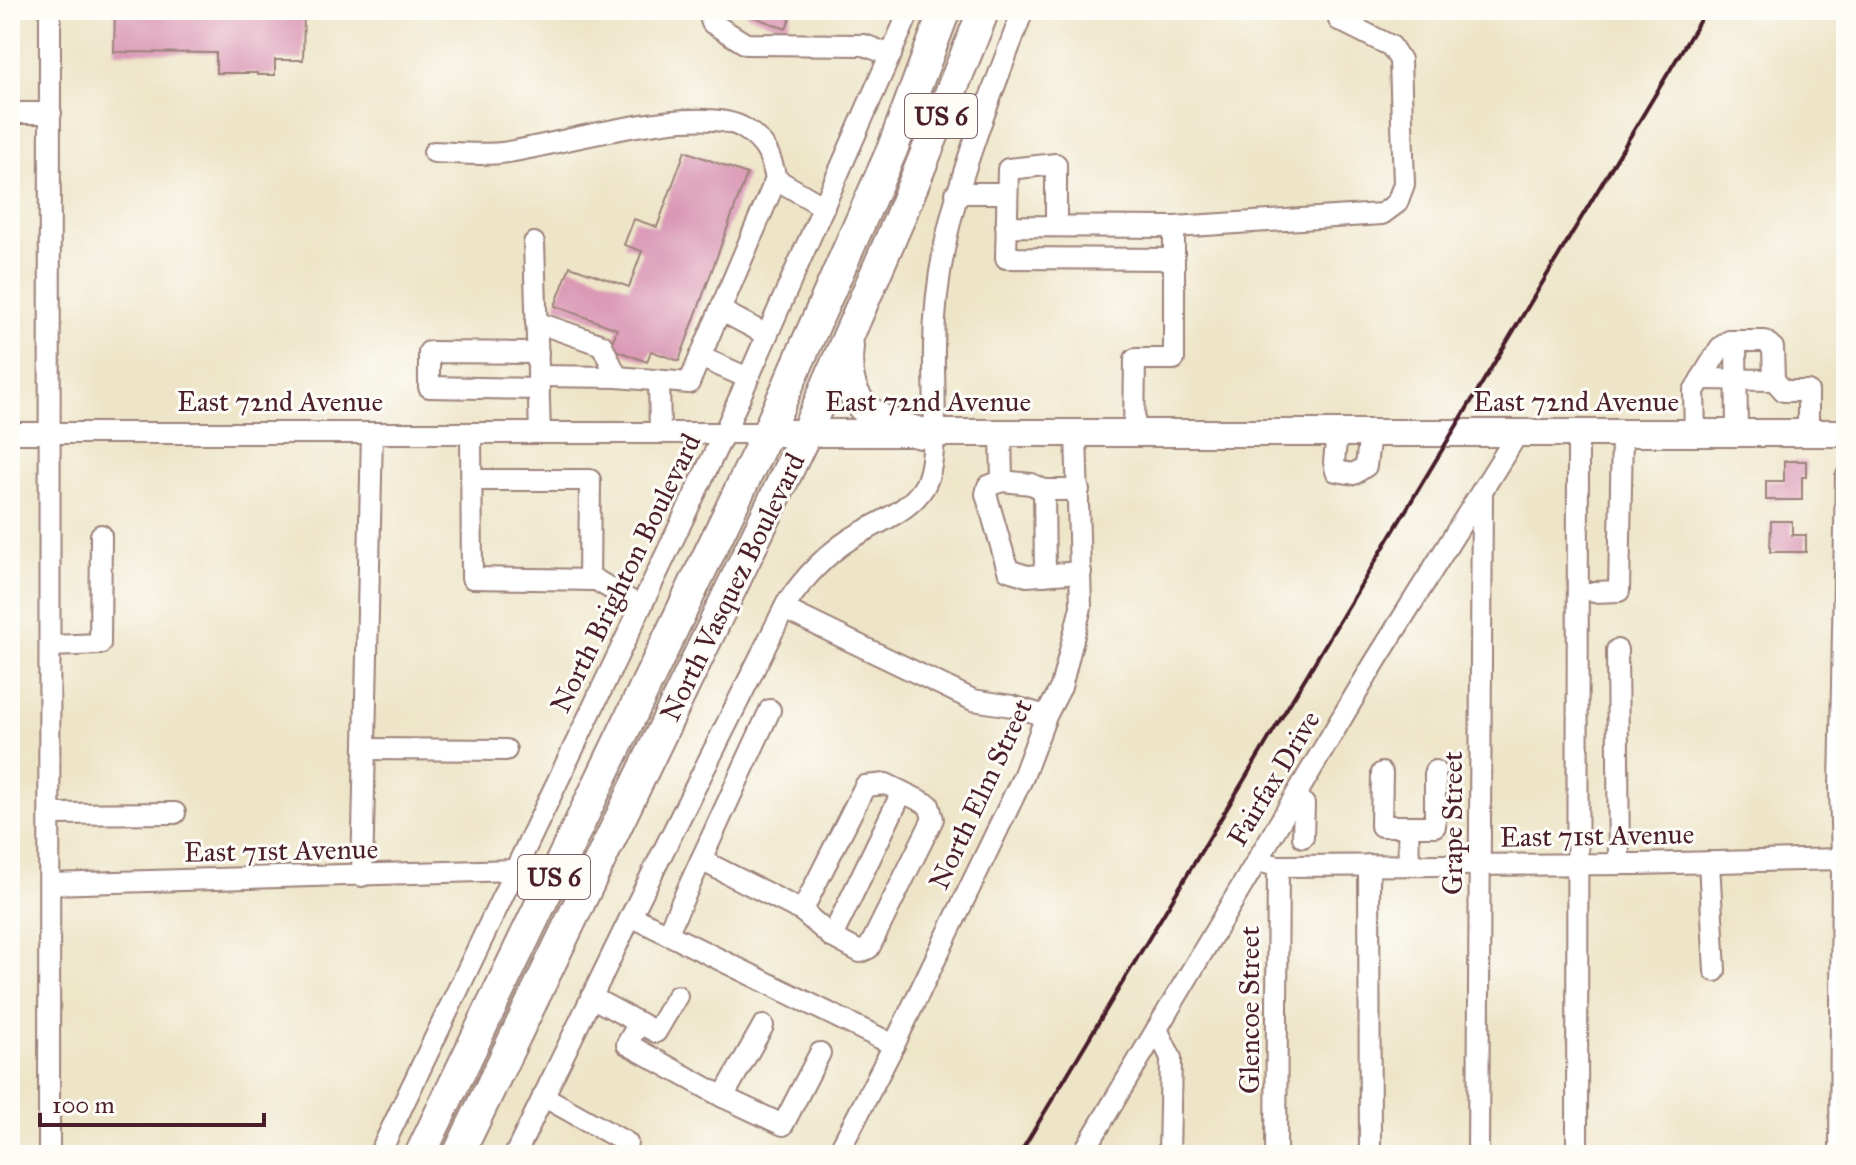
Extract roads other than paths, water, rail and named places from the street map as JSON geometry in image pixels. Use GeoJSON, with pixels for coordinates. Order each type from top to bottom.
{"type":"FeatureCollection","features":[{"type":"Feature","properties":{"kind":"highway","name":"North Vasquez Boulevard"},"geometry":{"type":"LineString","coordinates":[[420,1155],[767,433],[897,138],[945,10]]}},
{"type":"Feature","properties":{"kind":"highway","name":"North Vasquez Boulevard"},"geometry":{"type":"LineString","coordinates":[[458,1155],[806,433],[849,339],[984,10]]}},
{"type":"Feature","properties":{"kind":"highway"},"geometry":{"type":"LineString","coordinates":[[849,339],[847,375],[856,399],[885,423],[927,433]]}},
{"type":"Feature","properties":{"kind":"main road","name":"East 72nd Avenue"},"geometry":{"type":"LineString","coordinates":[[767,433],[1846,433]]}},
{"type":"Feature","properties":{"kind":"street"},"geometry":{"type":"LineString","coordinates":[[49,1155],[50,10]]}},
{"type":"Feature","properties":{"kind":"street"},"geometry":{"type":"LineString","coordinates":[[708,10],[712,23],[746,44],[864,45],[891,55]]}},
{"type":"Feature","properties":{"kind":"street","name":"North Brighton Boulevard"},"geometry":{"type":"LineString","coordinates":[[379,1155],[724,433],[910,10]]}},
{"type":"Feature","properties":{"kind":"street"},"geometry":{"type":"LineString","coordinates":[[515,1155],[784,609],[799,586],[822,561],[846,542],[903,508],[922,489],[931,467],[927,433],[938,278],[956,193],[1023,10]]}},
{"type":"Feature","properties":{"kind":"street"},"geometry":{"type":"LineString","coordinates":[[1006,226],[1174,227],[1382,214],[1397,203],[1404,184],[1400,60],[1391,46],[1339,20],[1337,10]]}},
{"type":"Feature","properties":{"kind":"street"},"geometry":{"type":"LineString","coordinates":[[10,113],[51,113]]}},
{"type":"Feature","properties":{"kind":"street"},"geometry":{"type":"LineString","coordinates":[[434,152],[504,153],[653,122],[711,121],[743,128],[770,152],[776,179],[689,383],[617,377],[429,387],[429,352],[538,353]]}},
{"type":"Feature","properties":{"kind":"street"},"geometry":{"type":"LineString","coordinates":[[1056,225],[1056,164],[1008,169],[1006,258],[1174,259]]}},
{"type":"Feature","properties":{"kind":"street"},"geometry":{"type":"LineString","coordinates":[[776,179],[824,207]]}},
{"type":"Feature","properties":{"kind":"street"},"geometry":{"type":"LineString","coordinates":[[956,193],[1007,193]]}},
{"type":"Feature","properties":{"kind":"street"},"geometry":{"type":"LineString","coordinates":[[1134,433],[1135,359],[1174,359],[1174,227]]}},
{"type":"Feature","properties":{"kind":"street"},"geometry":{"type":"LineString","coordinates":[[534,243],[540,433]]}},
{"type":"Feature","properties":{"kind":"street"},"geometry":{"type":"LineString","coordinates":[[720,310],[767,335]]}},
{"type":"Feature","properties":{"kind":"street"},"geometry":{"type":"LineString","coordinates":[[536,322],[602,345],[617,377]]}},
{"type":"Feature","properties":{"kind":"street"},"geometry":{"type":"LineString","coordinates":[[1695,433],[1694,391],[1720,348],[1729,341],[1765,341],[1773,348],[1774,380],[1784,391],[1808,391],[1808,433]]}},
{"type":"Feature","properties":{"kind":"street"},"geometry":{"type":"LineString","coordinates":[[1736,341],[1737,433]]}},
{"type":"Feature","properties":{"kind":"street"},"geometry":{"type":"LineString","coordinates":[[700,357],[748,378]]}},
{"type":"Feature","properties":{"kind":"street"},"geometry":{"type":"LineString","coordinates":[[1701,379],[1774,380]]}},
{"type":"Feature","properties":{"kind":"street"},"geometry":{"type":"LineString","coordinates":[[659,381],[660,433]]}},
{"type":"Feature","properties":{"kind":"street","name":"East 72nd Avenue"},"geometry":{"type":"LineString","coordinates":[[10,433],[767,433]]}},
{"type":"Feature","properties":{"kind":"street"},"geometry":{"type":"LineString","coordinates":[[362,876],[372,433]]}},
{"type":"Feature","properties":{"kind":"street"},"geometry":{"type":"LineString","coordinates":[[471,433],[472,578],[596,580],[641,607]]}},
{"type":"Feature","properties":{"kind":"street","name":"North Elm Street"},"geometry":{"type":"LineString","coordinates":[[837,1155],[894,1045],[1023,777],[1046,716],[1061,687],[1081,607],[1076,433]]}},
{"type":"Feature","properties":{"kind":"street"},"geometry":{"type":"LineString","coordinates":[[1337,433],[1336,471],[1354,474],[1366,466],[1370,433]]}},
{"type":"Feature","properties":{"kind":"street","name":"Fairfax Drive"},"geometry":{"type":"LineString","coordinates":[[1082,1155],[1375,662],[1518,433]]}},
{"type":"Feature","properties":{"kind":"street"},"geometry":{"type":"LineString","coordinates":[[1577,1155],[1578,433]]}},
{"type":"Feature","properties":{"kind":"street"},"geometry":{"type":"LineString","coordinates":[[1594,592],[1619,591],[1622,433]]}},
{"type":"Feature","properties":{"kind":"street"},"geometry":{"type":"LineString","coordinates":[[1001,434],[1002,481]]}},
{"type":"Feature","properties":{"kind":"street"},"geometry":{"type":"LineString","coordinates":[[1840,1155],[1846,477]]}},
{"type":"Feature","properties":{"kind":"street"},"geometry":{"type":"LineString","coordinates":[[471,480],[590,480],[589,580]]}},
{"type":"Feature","properties":{"kind":"street"},"geometry":{"type":"LineString","coordinates":[[1079,490],[1044,490],[1031,484],[1002,481],[988,486],[986,494],[1008,570],[1027,576],[1081,572]]}},
{"type":"Feature","properties":{"kind":"street"},"geometry":{"type":"LineString","coordinates":[[1044,490],[1045,575]]}},
{"type":"Feature","properties":{"kind":"street","name":"Grape Street"},"geometry":{"type":"LineString","coordinates":[[1478,1155],[1482,491]]}},
{"type":"Feature","properties":{"kind":"street"},"geometry":{"type":"LineString","coordinates":[[51,646],[100,644],[101,535]]}},
{"type":"Feature","properties":{"kind":"street"},"geometry":{"type":"LineString","coordinates":[[784,609],[973,700],[1012,706],[1046,716]]}},
{"type":"Feature","properties":{"kind":"street"},"geometry":{"type":"LineString","coordinates":[[1617,650],[1619,864]]}},
{"type":"Feature","properties":{"kind":"street"},"geometry":{"type":"LineString","coordinates":[[667,934],[766,719],[731,714]]}},
{"type":"Feature","properties":{"kind":"street"},"geometry":{"type":"LineString","coordinates":[[365,749],[506,750]]}},
{"type":"Feature","properties":{"kind":"street"},"geometry":{"type":"LineString","coordinates":[[1382,773],[1381,826],[1435,826],[1435,771]]}},
{"type":"Feature","properties":{"kind":"street"},"geometry":{"type":"LineString","coordinates":[[701,860],[802,911],[832,937],[860,952],[869,948],[933,819],[929,805],[886,784],[865,786],[802,911]]}},
{"type":"Feature","properties":{"kind":"street"},"geometry":{"type":"LineString","coordinates":[[832,937],[902,792]]}},
{"type":"Feature","properties":{"kind":"street"},"geometry":{"type":"LineString","coordinates":[[1290,805],[1304,804],[1303,837]]}},
{"type":"Feature","properties":{"kind":"street"},"geometry":{"type":"LineString","coordinates":[[50,814],[175,813]]}},
{"type":"Feature","properties":{"kind":"street"},"geometry":{"type":"LineString","coordinates":[[1408,826],[1409,865]]}},
{"type":"Feature","properties":{"kind":"street","name":"East 71st Avenue"},"geometry":{"type":"LineString","coordinates":[[1257,861],[1278,866],[1842,859]]}},
{"type":"Feature","properties":{"kind":"street"},"geometry":{"type":"LineString","coordinates":[[1709,862],[1715,971]]}},
{"type":"Feature","properties":{"kind":"street"},"geometry":{"type":"LineString","coordinates":[[1369,865],[1370,1155]]}},
{"type":"Feature","properties":{"kind":"street","name":"Glencoe Street"},"geometry":{"type":"LineString","coordinates":[[1276,1155],[1278,866]]}},
{"type":"Feature","properties":{"kind":"street","name":"East 71st Avenue"},"geometry":{"type":"LineString","coordinates":[[50,884],[514,870]]}},
{"type":"Feature","properties":{"kind":"street"},"geometry":{"type":"LineString","coordinates":[[631,916],[894,1045]]}},
{"type":"Feature","properties":{"kind":"street"},"geometry":{"type":"LineString","coordinates":[[591,997],[656,1032],[677,996]]}},
{"type":"Feature","properties":{"kind":"street"},"geometry":{"type":"LineString","coordinates":[[639,1023],[627,1044],[723,1097],[783,1125],[820,1053]]}},
{"type":"Feature","properties":{"kind":"street"},"geometry":{"type":"LineString","coordinates":[[723,1097],[763,1026]]}},
{"type":"Feature","properties":{"kind":"street"},"geometry":{"type":"LineString","coordinates":[[1157,1029],[1171,1058],[1169,1155]]}},
{"type":"Feature","properties":{"kind":"street"},"geometry":{"type":"LineString","coordinates":[[543,1096],[627,1143]]}},
{"type":"Feature","properties":{"kind":"railway"},"geometry":{"type":"LineString","coordinates":[[1019,1155],[1706,10]]}}]}
